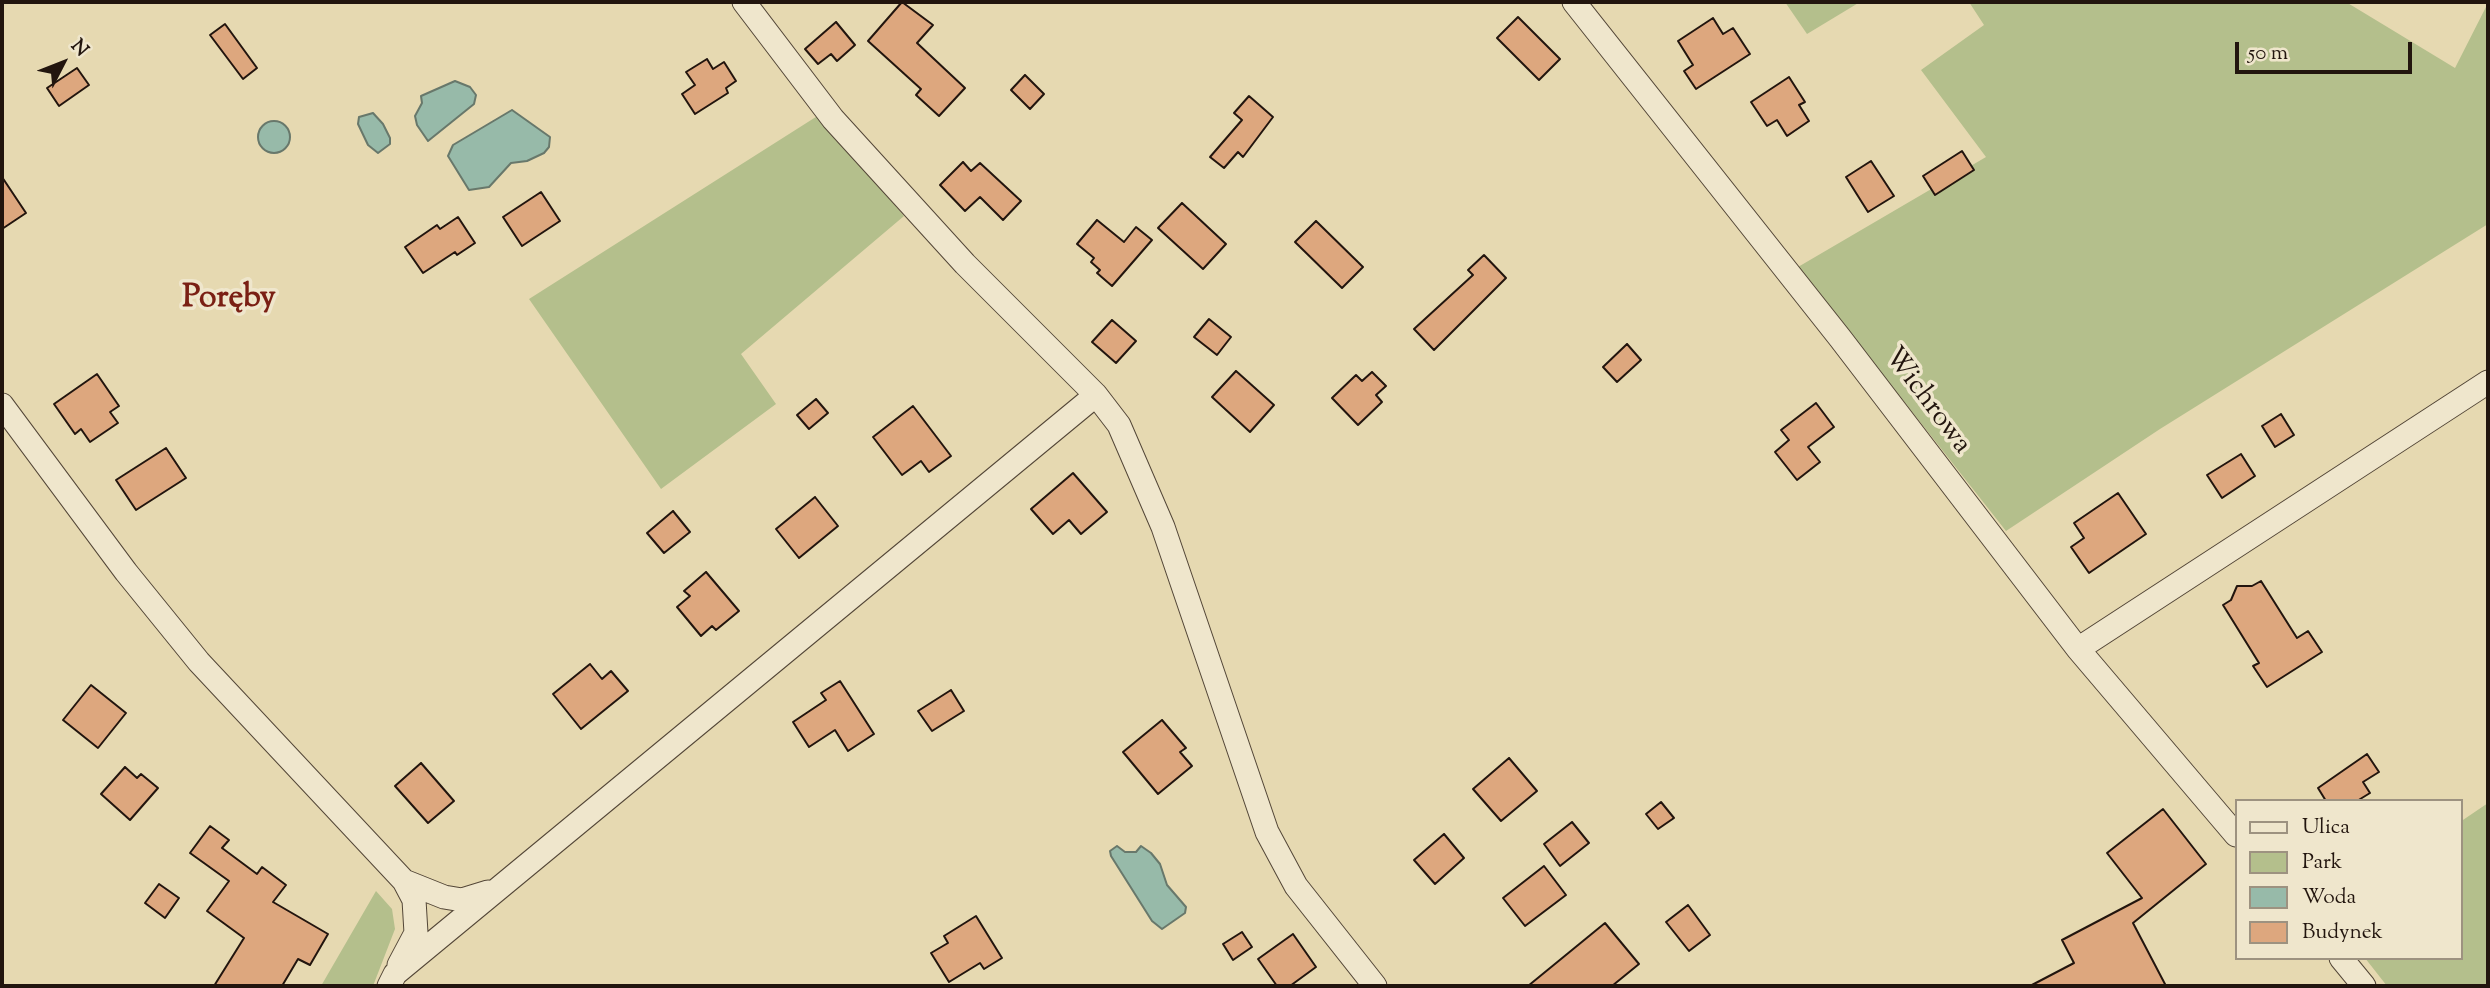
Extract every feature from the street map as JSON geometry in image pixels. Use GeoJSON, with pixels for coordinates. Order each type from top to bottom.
{"type":"FeatureCollection","features":[{"type":"Feature","properties":{"kind":"street"},"geometry":{"type":"LineString","coordinates":[[744,2],[833,119],[965,264],[1096,395],[1119,425],[1163,527],[1267,832],[1296,886],[1375,986]]}},
{"type":"Feature","properties":{"kind":"street","name":"Wichrowa"},"geometry":{"type":"LineString","coordinates":[[1574,2],[1840,338],[2078,649],[2234,833]]}},
{"type":"Feature","properties":{"kind":"street"},"geometry":{"type":"LineString","coordinates":[[2078,649],[2488,382]]}},
{"type":"Feature","properties":{"kind":"street"},"geometry":{"type":"LineString","coordinates":[[392,980],[496,890],[1096,395]]}},
{"type":"Feature","properties":{"kind":"street"},"geometry":{"type":"LineString","coordinates":[[2,405],[126,572],[198,662],[404,881],[414,900],[416,933],[392,980]]}},
{"type":"Feature","properties":{"kind":"street"},"geometry":{"type":"LineString","coordinates":[[404,881],[444,897],[462,900],[496,890]]}},
{"type":"Feature","properties":{"kind":"street"},"geometry":{"type":"LineString","coordinates":[[2342,960],[2364,986]]}},
{"type":"Feature","properties":{"kind":"green space"},"geometry":{"type":"Polygon","coordinates":[[[1785,2],[1860,2],[1807,34],[1785,2]]]}},
{"type":"Feature","properties":{"kind":"green space"},"geometry":{"type":"Polygon","coordinates":[[[1969,2],[2346,2],[2455,68],[2488,3],[2488,224],[2160,429],[2006,531],[1798,267],[1986,157],[1921,70],[1984,25],[1969,2]]]}},
{"type":"Feature","properties":{"kind":"green space"},"geometry":{"type":"Polygon","coordinates":[[[819,115],[904,216],[741,354],[776,404],[661,489],[529,299],[819,115]]]}},
{"type":"Feature","properties":{"kind":"green space"},"geometry":{"type":"Polygon","coordinates":[[[2488,803],[2488,986],[2387,986],[2367,960],[2462,960],[2462,821],[2488,803]]]}},
{"type":"Feature","properties":{"kind":"green space"},"geometry":{"type":"Polygon","coordinates":[[[376,891],[392,909],[395,929],[373,986],[321,986],[376,891]]]}},
{"type":"Feature","properties":{"kind":"water"},"geometry":{"type":"Polygon","coordinates":[[[455,81],[470,87],[476,95],[474,104],[428,141],[417,125],[415,116],[422,103],[421,96],[455,81]]]}},
{"type":"Feature","properties":{"kind":"water"},"geometry":{"type":"Polygon","coordinates":[[[512,110],[550,137],[549,147],[544,153],[527,161],[511,163],[489,187],[469,190],[448,156],[453,145],[512,110]]]}},
{"type":"Feature","properties":{"kind":"water"},"geometry":{"type":"Polygon","coordinates":[[[373,113],[390,138],[390,144],[378,153],[368,145],[358,124],[359,117],[373,113]]]}},
{"type":"Feature","properties":{"kind":"water"},"geometry":{"type":"Polygon","coordinates":[[[274,121],[285,126],[290,137],[285,148],[274,153],[263,148],[258,137],[263,126],[274,121]]]}},
{"type":"Feature","properties":{"kind":"water"},"geometry":{"type":"Polygon","coordinates":[[[1117,846],[1125,852],[1136,852],[1141,846],[1151,853],[1160,864],[1167,885],[1186,907],[1185,913],[1162,929],[1152,921],[1111,856],[1110,851],[1117,846]]]}},
{"type":"Feature","properties":{"kind":"building"},"geometry":{"type":"Polygon","coordinates":[[[902,2],[933,25],[917,43],[965,88],[939,116],[916,95],[921,89],[868,41],[902,2]]]}},
{"type":"Feature","properties":{"kind":"building"},"geometry":{"type":"Polygon","coordinates":[[[1518,17],[1560,59],[1539,80],[1497,38],[1518,17]]]}},
{"type":"Feature","properties":{"kind":"building"},"geometry":{"type":"Polygon","coordinates":[[[1713,18],[1723,34],[1733,28],[1750,54],[1696,89],[1684,71],[1693,65],[1678,41],[1713,18]]]}},
{"type":"Feature","properties":{"kind":"building"},"geometry":{"type":"Polygon","coordinates":[[[836,22],[855,45],[837,61],[831,54],[818,64],[805,49],[836,22]]]}},
{"type":"Feature","properties":{"kind":"building"},"geometry":{"type":"Polygon","coordinates":[[[225,24],[257,68],[243,79],[210,35],[225,24]]]}},
{"type":"Feature","properties":{"kind":"building"},"geometry":{"type":"Polygon","coordinates":[[[707,59],[713,69],[724,62],[736,81],[726,88],[728,93],[695,114],[682,94],[695,85],[686,72],[707,59]]]}},
{"type":"Feature","properties":{"kind":"building"},"geometry":{"type":"Polygon","coordinates":[[[77,68],[89,85],[59,106],[47,88],[77,68]]]}},
{"type":"Feature","properties":{"kind":"building"},"geometry":{"type":"Polygon","coordinates":[[[1025,75],[1044,94],[1030,109],[1011,90],[1025,75]]]}},
{"type":"Feature","properties":{"kind":"building"},"geometry":{"type":"Polygon","coordinates":[[[1789,77],[1805,102],[1799,105],[1809,121],[1787,136],[1777,120],[1767,126],[1751,102],[1789,77]]]}},
{"type":"Feature","properties":{"kind":"building"},"geometry":{"type":"Polygon","coordinates":[[[1249,96],[1273,117],[1243,157],[1238,152],[1224,168],[1210,157],[1242,120],[1234,113],[1249,96]]]}},
{"type":"Feature","properties":{"kind":"building"},"geometry":{"type":"Polygon","coordinates":[[[1962,151],[1974,170],[1935,195],[1923,176],[1962,151]]]}},
{"type":"Feature","properties":{"kind":"building"},"geometry":{"type":"Polygon","coordinates":[[[1871,161],[1894,196],[1868,212],[1846,177],[1871,161]]]}},
{"type":"Feature","properties":{"kind":"building"},"geometry":{"type":"Polygon","coordinates":[[[963,162],[971,171],[980,163],[1021,201],[1003,220],[980,197],[965,211],[940,185],[963,162]]]}},
{"type":"Feature","properties":{"kind":"building"},"geometry":{"type":"Polygon","coordinates":[[[2,177],[26,213],[2,229],[2,177]]]}},
{"type":"Feature","properties":{"kind":"building"},"geometry":{"type":"Polygon","coordinates":[[[541,192],[560,221],[522,246],[503,217],[541,192]]]}},
{"type":"Feature","properties":{"kind":"building"},"geometry":{"type":"Polygon","coordinates":[[[1182,203],[1226,244],[1203,269],[1158,228],[1182,203]]]}},
{"type":"Feature","properties":{"kind":"building"},"geometry":{"type":"Polygon","coordinates":[[[458,217],[475,243],[457,255],[455,252],[423,273],[405,247],[437,225],[440,229],[458,217]]]}},
{"type":"Feature","properties":{"kind":"building"},"geometry":{"type":"Polygon","coordinates":[[[1097,220],[1124,242],[1136,227],[1152,240],[1112,286],[1097,273],[1100,270],[1091,262],[1094,258],[1077,244],[1097,220]]]}},
{"type":"Feature","properties":{"kind":"building"},"geometry":{"type":"Polygon","coordinates":[[[1316,221],[1363,267],[1342,288],[1295,242],[1316,221]]]}},
{"type":"Feature","properties":{"kind":"building"},"geometry":{"type":"Polygon","coordinates":[[[1484,255],[1506,278],[1434,350],[1414,329],[1473,275],[1468,270],[1484,255]]]}},
{"type":"Feature","properties":{"kind":"building"},"geometry":{"type":"Polygon","coordinates":[[[1209,319],[1231,337],[1217,355],[1194,337],[1209,319]]]}},
{"type":"Feature","properties":{"kind":"building"},"geometry":{"type":"Polygon","coordinates":[[[1112,320],[1136,341],[1116,363],[1092,342],[1112,320]]]}},
{"type":"Feature","properties":{"kind":"building"},"geometry":{"type":"Polygon","coordinates":[[[1627,344],[1641,360],[1617,382],[1603,367],[1627,344]]]}},
{"type":"Feature","properties":{"kind":"building"},"geometry":{"type":"Polygon","coordinates":[[[1236,371],[1274,405],[1250,432],[1212,397],[1236,371]]]}},
{"type":"Feature","properties":{"kind":"building"},"geometry":{"type":"Polygon","coordinates":[[[1372,372],[1386,386],[1376,395],[1382,402],[1358,425],[1332,398],[1356,375],[1362,381],[1372,372]]]}},
{"type":"Feature","properties":{"kind":"building"},"geometry":{"type":"Polygon","coordinates":[[[97,374],[119,406],[110,412],[118,423],[90,442],[81,429],[75,434],[54,404],[97,374]]]}},
{"type":"Feature","properties":{"kind":"building"},"geometry":{"type":"Polygon","coordinates":[[[816,399],[828,413],[809,429],[797,415],[816,399]]]}},
{"type":"Feature","properties":{"kind":"building"},"geometry":{"type":"Polygon","coordinates":[[[1816,403],[1834,427],[1808,447],[1820,462],[1797,480],[1775,452],[1789,440],[1781,430],[1816,403]]]}},
{"type":"Feature","properties":{"kind":"building"},"geometry":{"type":"Polygon","coordinates":[[[913,406],[951,456],[929,472],[921,461],[902,475],[873,437],[913,406]]]}},
{"type":"Feature","properties":{"kind":"building"},"geometry":{"type":"Polygon","coordinates":[[[2281,414],[2294,435],[2275,447],[2262,426],[2281,414]]]}},
{"type":"Feature","properties":{"kind":"building"},"geometry":{"type":"Polygon","coordinates":[[[166,448],[186,478],[136,510],[116,480],[166,448]]]}},
{"type":"Feature","properties":{"kind":"building"},"geometry":{"type":"Polygon","coordinates":[[[2241,454],[2255,476],[2222,498],[2207,475],[2241,454]]]}},
{"type":"Feature","properties":{"kind":"building"},"geometry":{"type":"Polygon","coordinates":[[[1073,473],[1107,512],[1081,534],[1069,520],[1053,534],[1031,509],[1073,473]]]}},
{"type":"Feature","properties":{"kind":"building"},"geometry":{"type":"Polygon","coordinates":[[[2118,493],[2146,534],[2089,573],[2071,547],[2084,538],[2074,523],[2118,493]]]}},
{"type":"Feature","properties":{"kind":"building"},"geometry":{"type":"Polygon","coordinates":[[[815,497],[838,526],[799,558],[776,529],[815,497]]]}},
{"type":"Feature","properties":{"kind":"building"},"geometry":{"type":"Polygon","coordinates":[[[673,511],[690,532],[664,553],[647,533],[673,511]]]}},
{"type":"Feature","properties":{"kind":"building"},"geometry":{"type":"Polygon","coordinates":[[[706,572],[739,611],[716,630],[712,626],[701,636],[677,607],[690,596],[684,591],[706,572]]]}},
{"type":"Feature","properties":{"kind":"building"},"geometry":{"type":"Polygon","coordinates":[[[2261,581],[2297,638],[2308,631],[2322,652],[2267,687],[2253,666],[2259,663],[2223,605],[2231,600],[2237,586],[2252,586],[2261,581]]]}},
{"type":"Feature","properties":{"kind":"building"},"geometry":{"type":"Polygon","coordinates":[[[590,664],[602,679],[611,671],[628,691],[581,729],[553,694],[590,664]]]}},
{"type":"Feature","properties":{"kind":"building"},"geometry":{"type":"Polygon","coordinates":[[[840,681],[874,734],[848,751],[835,730],[809,747],[793,722],[826,700],[821,693],[840,681]]]}},
{"type":"Feature","properties":{"kind":"building"},"geometry":{"type":"Polygon","coordinates":[[[91,685],[126,713],[98,748],[63,720],[91,685]]]}},
{"type":"Feature","properties":{"kind":"building"},"geometry":{"type":"Polygon","coordinates":[[[951,690],[964,711],[932,731],[918,711],[951,690]]]}},
{"type":"Feature","properties":{"kind":"building"},"geometry":{"type":"Polygon","coordinates":[[[1162,720],[1186,748],[1180,752],[1192,766],[1158,794],[1123,752],[1162,720]]]}},
{"type":"Feature","properties":{"kind":"building"},"geometry":{"type":"Polygon","coordinates":[[[2367,754],[2379,772],[2363,782],[2370,793],[2360,799],[2325,799],[2318,788],[2367,754]]]}},
{"type":"Feature","properties":{"kind":"building"},"geometry":{"type":"Polygon","coordinates":[[[1509,758],[1537,791],[1501,821],[1473,789],[1509,758]]]}},
{"type":"Feature","properties":{"kind":"building"},"geometry":{"type":"Polygon","coordinates":[[[421,763],[454,801],[428,823],[395,786],[421,763]]]}},
{"type":"Feature","properties":{"kind":"building"},"geometry":{"type":"Polygon","coordinates":[[[125,767],[137,778],[141,774],[158,788],[130,820],[101,794],[125,767]]]}},
{"type":"Feature","properties":{"kind":"building"},"geometry":{"type":"Polygon","coordinates":[[[1661,802],[1674,818],[1658,829],[1646,814],[1661,802]]]}},
{"type":"Feature","properties":{"kind":"building"},"geometry":{"type":"Polygon","coordinates":[[[2163,809],[2206,864],[2133,923],[2166,986],[2030,986],[2074,963],[2062,940],[2142,898],[2107,853],[2163,809]]]}},
{"type":"Feature","properties":{"kind":"building"},"geometry":{"type":"Polygon","coordinates":[[[1572,822],[1589,843],[1560,866],[1544,844],[1572,822]]]}},
{"type":"Feature","properties":{"kind":"building"},"geometry":{"type":"Polygon","coordinates":[[[210,826],[229,840],[222,848],[257,874],[262,867],[286,885],[273,902],[328,934],[310,965],[298,959],[282,986],[214,986],[244,938],[207,911],[229,881],[190,853],[210,826]]]}},
{"type":"Feature","properties":{"kind":"building"},"geometry":{"type":"Polygon","coordinates":[[[1444,834],[1464,858],[1435,884],[1414,860],[1444,834]]]}},
{"type":"Feature","properties":{"kind":"building"},"geometry":{"type":"Polygon","coordinates":[[[1544,866],[1566,895],[1525,926],[1503,898],[1544,866]]]}},
{"type":"Feature","properties":{"kind":"building"},"geometry":{"type":"Polygon","coordinates":[[[159,884],[179,898],[165,918],[145,903],[159,884]]]}},
{"type":"Feature","properties":{"kind":"building"},"geometry":{"type":"Polygon","coordinates":[[[1688,905],[1710,935],[1689,951],[1666,922],[1688,905]]]}},
{"type":"Feature","properties":{"kind":"building"},"geometry":{"type":"Polygon","coordinates":[[[976,916],[1002,958],[984,969],[980,963],[949,982],[931,953],[948,943],[944,936],[976,916]]]}},
{"type":"Feature","properties":{"kind":"building"},"geometry":{"type":"Polygon","coordinates":[[[1605,923],[1639,964],[1612,986],[1528,986],[1605,923]]]}},
{"type":"Feature","properties":{"kind":"building"},"geometry":{"type":"Polygon","coordinates":[[[1242,932],[1252,947],[1233,960],[1223,944],[1242,932]]]}},
{"type":"Feature","properties":{"kind":"building"},"geometry":{"type":"Polygon","coordinates":[[[1293,934],[1316,967],[1290,986],[1277,986],[1258,959],[1293,934]]]}},
{"type":"Feature","properties":{"kind":"district","name":"Poręby"},"geometry":{"type":"Point","coordinates":[229,301]}}]}
